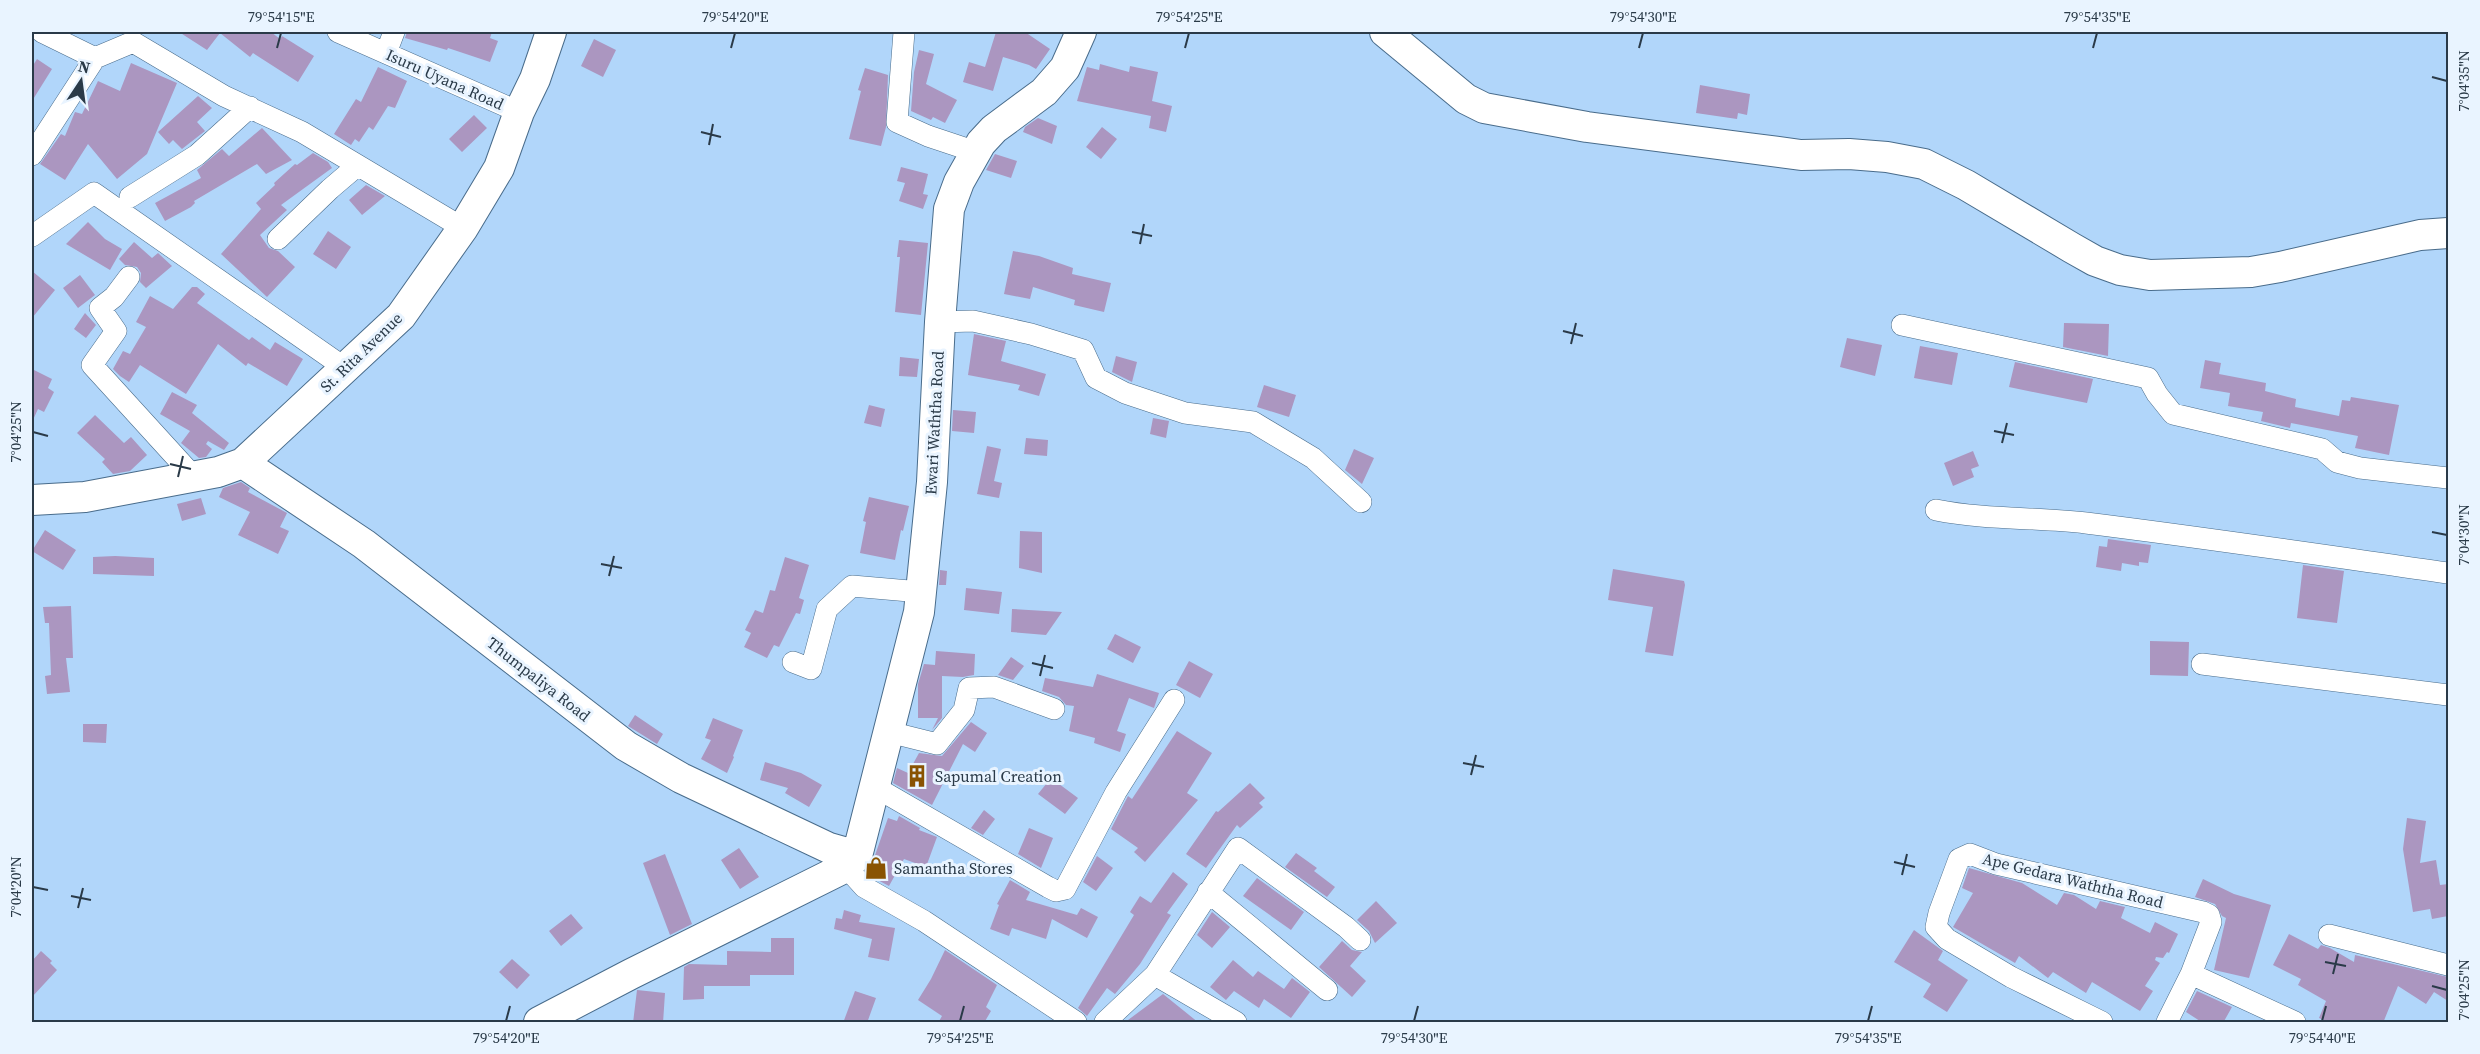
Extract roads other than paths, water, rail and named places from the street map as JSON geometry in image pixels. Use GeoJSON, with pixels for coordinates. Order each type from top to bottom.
{"type":"FeatureCollection","features":[{"type":"Feature","properties":{"kind":"street"},"geometry":{"type":"LineString","coordinates":[[42,32],[95,58]]}},
{"type":"Feature","properties":{"kind":"street","name":"Isuru Uyana Road"},"geometry":{"type":"LineString","coordinates":[[338,32],[519,112]]}},
{"type":"Feature","properties":{"kind":"street"},"geometry":{"type":"LineString","coordinates":[[386,53],[394,32]]}},
{"type":"Feature","properties":{"kind":"street","name":"St. Rita Avenue"},"geometry":{"type":"LineString","coordinates":[[32,500],[85,497],[218,472],[243,463],[401,316],[463,228],[499,168],[519,112],[535,79],[550,32]]}},
{"type":"Feature","properties":{"kind":"street"},"geometry":{"type":"LineString","coordinates":[[904,32],[897,122],[928,136],[976,152]]}},
{"type":"Feature","properties":{"kind":"street","name":"Ewari Waththa Road"},"geometry":{"type":"LineString","coordinates":[[852,862],[875,787],[919,612],[932,482],[940,322],[949,209],[959,182],[976,152],[994,129],[1044,92],[1065,68],[1081,32]]}},
{"type":"Feature","properties":{"kind":"street"},"geometry":{"type":"LineString","coordinates":[[1384,32],[1466,99],[1484,108],[1587,127],[1748,148],[1801,154],[1887,157],[1924,164],[1966,185],[2095,261],[2120,270],[2150,275],[2251,272],[2420,235],[2448,233]]}},
{"type":"Feature","properties":{"kind":"street"},"geometry":{"type":"LineString","coordinates":[[32,154],[95,58],[136,37],[224,96],[302,132],[463,228]]}},
{"type":"Feature","properties":{"kind":"street"},"geometry":{"type":"LineString","coordinates":[[130,197],[197,154],[250,107]]}},
{"type":"Feature","properties":{"kind":"street"},"geometry":{"type":"LineString","coordinates":[[278,240],[357,166]]}},
{"type":"Feature","properties":{"kind":"street"},"geometry":{"type":"LineString","coordinates":[[32,236],[94,193],[345,368]]}},
{"type":"Feature","properties":{"kind":"street"},"geometry":{"type":"LineString","coordinates":[[129,277],[114,297],[100,308],[116,331],[92,364],[194,477]]}},
{"type":"Feature","properties":{"kind":"street"},"geometry":{"type":"LineString","coordinates":[[940,322],[973,321],[1031,334],[1083,350],[1096,378],[1125,393],[1185,413],[1253,422],[1313,458],[1361,502]]}},
{"type":"Feature","properties":{"kind":"street"},"geometry":{"type":"LineString","coordinates":[[1902,325],[2148,378],[2173,414],[2322,449],[2337,462],[2360,468],[2448,478]]}},
{"type":"Feature","properties":{"kind":"street","name":"Thumpaliya Road"},"geometry":{"type":"LineString","coordinates":[[243,463],[364,544],[626,747],[681,778],[829,848],[852,862]]}},
{"type":"Feature","properties":{"kind":"street"},"geometry":{"type":"LineString","coordinates":[[1936,510],[1970,517],[2077,522],[2207,538],[2448,573]]}},
{"type":"Feature","properties":{"kind":"street"},"geometry":{"type":"LineString","coordinates":[[793,662],[811,669],[827,609],[852,586],[921,592]]}},
{"type":"Feature","properties":{"kind":"street"},"geometry":{"type":"LineString","coordinates":[[2202,664],[2448,695]]}},
{"type":"Feature","properties":{"kind":"street"},"geometry":{"type":"LineString","coordinates":[[889,732],[937,744],[964,710],[969,688],[994,687],[1054,709]]}},
{"type":"Feature","properties":{"kind":"street"},"geometry":{"type":"LineString","coordinates":[[875,787],[1048,887],[1056,891],[1065,889],[1116,792],[1174,700]]}},
{"type":"Feature","properties":{"kind":"street"},"geometry":{"type":"LineString","coordinates":[[1105,1023],[1155,975],[1238,848],[1346,927],[1359,940]]}},
{"type":"Feature","properties":{"kind":"street","name":"Ape Gedara Waththa Road"},"geometry":{"type":"LineString","coordinates":[[2102,1023],[2011,977],[1947,939],[1936,927],[1938,913],[1959,859],[1970,854],[1996,864],[2209,915],[2211,922],[2191,974],[2167,1023]]}},
{"type":"Feature","properties":{"kind":"street"},"geometry":{"type":"LineString","coordinates":[[539,1023],[852,862],[864,886],[924,921],[1076,1023]]}},
{"type":"Feature","properties":{"kind":"street"},"geometry":{"type":"LineString","coordinates":[[1208,892],[1327,990]]}},
{"type":"Feature","properties":{"kind":"street"},"geometry":{"type":"LineString","coordinates":[[2329,935],[2448,965]]}},
{"type":"Feature","properties":{"kind":"street"},"geometry":{"type":"LineString","coordinates":[[2191,974],[2295,1023]]}},
{"type":"Feature","properties":{"kind":"street"},"geometry":{"type":"LineString","coordinates":[[1155,975],[1236,1023]]}},
{"type":"Feature","properties":{"kind":"place","name":"Sapumal Creation"},"geometry":{"type":"Point","coordinates":[917,776]}},
{"type":"Feature","properties":{"kind":"place","name":"Samantha Stores"},"geometry":{"type":"Point","coordinates":[876,868]}}]}
